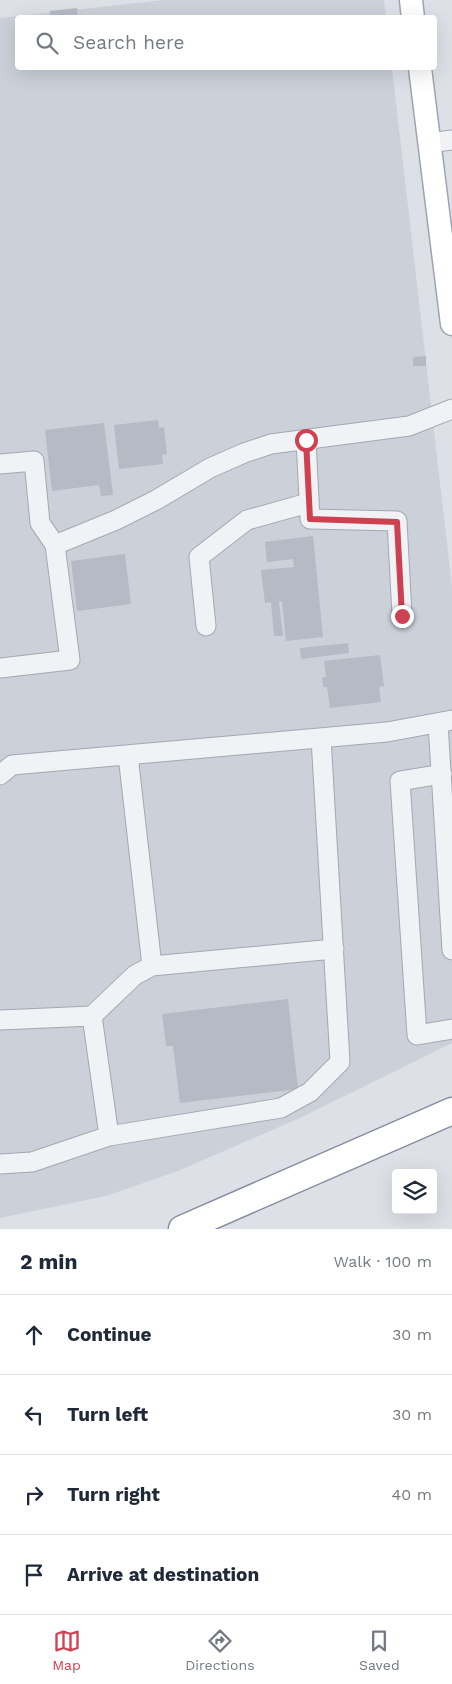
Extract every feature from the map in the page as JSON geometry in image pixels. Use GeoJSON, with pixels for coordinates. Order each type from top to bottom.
{"type":"FeatureCollection","features":[{"type":"Feature","properties":{"kind":"highway"},"geometry":{"type":"LineString","coordinates":[[182,1229],[452,1110]]}},
{"type":"Feature","properties":{"kind":"main road"},"geometry":{"type":"LineString","coordinates":[[411,0],[413,15]]}},
{"type":"Feature","properties":{"kind":"main road"},"geometry":{"type":"LineString","coordinates":[[420,70],[452,324]]}},
{"type":"Feature","properties":{"kind":"lane"},"geometry":{"type":"LineString","coordinates":[[429,143],[452,140]]}},
{"type":"Feature","properties":{"kind":"lane"},"geometry":{"type":"LineString","coordinates":[[55,545],[116,520],[156,500],[210,468],[270,444],[409,426],[452,409]]}},
{"type":"Feature","properties":{"kind":"lane"},"geometry":{"type":"LineString","coordinates":[[306,440],[310,519],[397,522],[402,616]]}},
{"type":"Feature","properties":{"kind":"lane"},"geometry":{"type":"LineString","coordinates":[[0,464],[34,461],[40,523],[55,545],[70,660],[0,668]]}},
{"type":"Feature","properties":{"kind":"lane"},"geometry":{"type":"LineString","coordinates":[[206,626],[199,556],[247,520],[308,503]]}},
{"type":"Feature","properties":{"kind":"lane"},"geometry":{"type":"LineString","coordinates":[[0,775],[12,765],[387,732],[445,721],[442,774],[452,950]]}},
{"type":"Feature","properties":{"kind":"lane"},"geometry":{"type":"LineString","coordinates":[[0,1164],[32,1162],[108,1136],[280,1108],[310,1092],[340,1062],[321,738]]}},
{"type":"Feature","properties":{"kind":"lane"},"geometry":{"type":"LineString","coordinates":[[128,755],[152,966]]}},
{"type":"Feature","properties":{"kind":"lane"},"geometry":{"type":"LineString","coordinates":[[442,774],[400,781],[417,1035],[452,1029]]}},
{"type":"Feature","properties":{"kind":"lane"},"geometry":{"type":"LineString","coordinates":[[0,1020],[92,1016],[135,975],[152,966],[334,949]]}},
{"type":"Feature","properties":{"kind":"lane"},"geometry":{"type":"LineString","coordinates":[[92,1016],[108,1136]]}},
{"type":"Feature","properties":{"kind":"shaded area"},"geometry":{"type":"Polygon","coordinates":[[[164,0],[384,0],[386,15],[27,15],[164,0]]]}},
{"type":"Feature","properties":{"kind":"shaded area"},"geometry":{"type":"Polygon","coordinates":[[[15,16],[15,70],[392,70],[452,587],[452,1043],[302,1117],[178,1171],[106,1196],[0,1218],[0,18],[15,16]]]}},
{"type":"Feature","properties":{"kind":"building"},"geometry":{"type":"Polygon","coordinates":[[[77,8],[78,15],[51,15],[50,11],[77,8]]]}},
{"type":"Feature","properties":{"kind":"building"},"geometry":{"type":"Polygon","coordinates":[[[426,356],[426,366],[413,366],[413,357],[426,356]]]}},
{"type":"Feature","properties":{"kind":"building"},"geometry":{"type":"Polygon","coordinates":[[[158,420],[159,428],[164,427],[167,454],[162,455],[163,464],[119,469],[114,425],[158,420]]]}},
{"type":"Feature","properties":{"kind":"building"},"geometry":{"type":"Polygon","coordinates":[[[104,423],[113,495],[101,496],[99,485],[52,491],[45,430],[104,423]]]}},
{"type":"Feature","properties":{"kind":"building"},"geometry":{"type":"Polygon","coordinates":[[[313,536],[323,637],[286,641],[282,601],[279,602],[283,636],[274,636],[271,602],[265,603],[261,570],[294,567],[293,559],[267,562],[265,542],[313,536]]]}},
{"type":"Feature","properties":{"kind":"building"},"geometry":{"type":"Polygon","coordinates":[[[125,554],[131,604],[77,611],[71,561],[125,554]]]}},
{"type":"Feature","properties":{"kind":"building"},"geometry":{"type":"Polygon","coordinates":[[[348,643],[349,653],[301,659],[300,648],[348,643]]]}},
{"type":"Feature","properties":{"kind":"building"},"geometry":{"type":"Polygon","coordinates":[[[380,655],[384,686],[379,687],[381,702],[330,708],[327,687],[323,687],[322,677],[326,677],[324,661],[380,655]]]}},
{"type":"Feature","properties":{"kind":"building"},"geometry":{"type":"Polygon","coordinates":[[[288,999],[298,1089],[180,1103],[173,1046],[166,1046],[162,1014],[288,999]]]}},
{"type":"Feature","properties":{"kind":"route"},"geometry":{"type":"LineString","coordinates":[[306,440],[310,519],[397,522],[402,616]]}}]}
